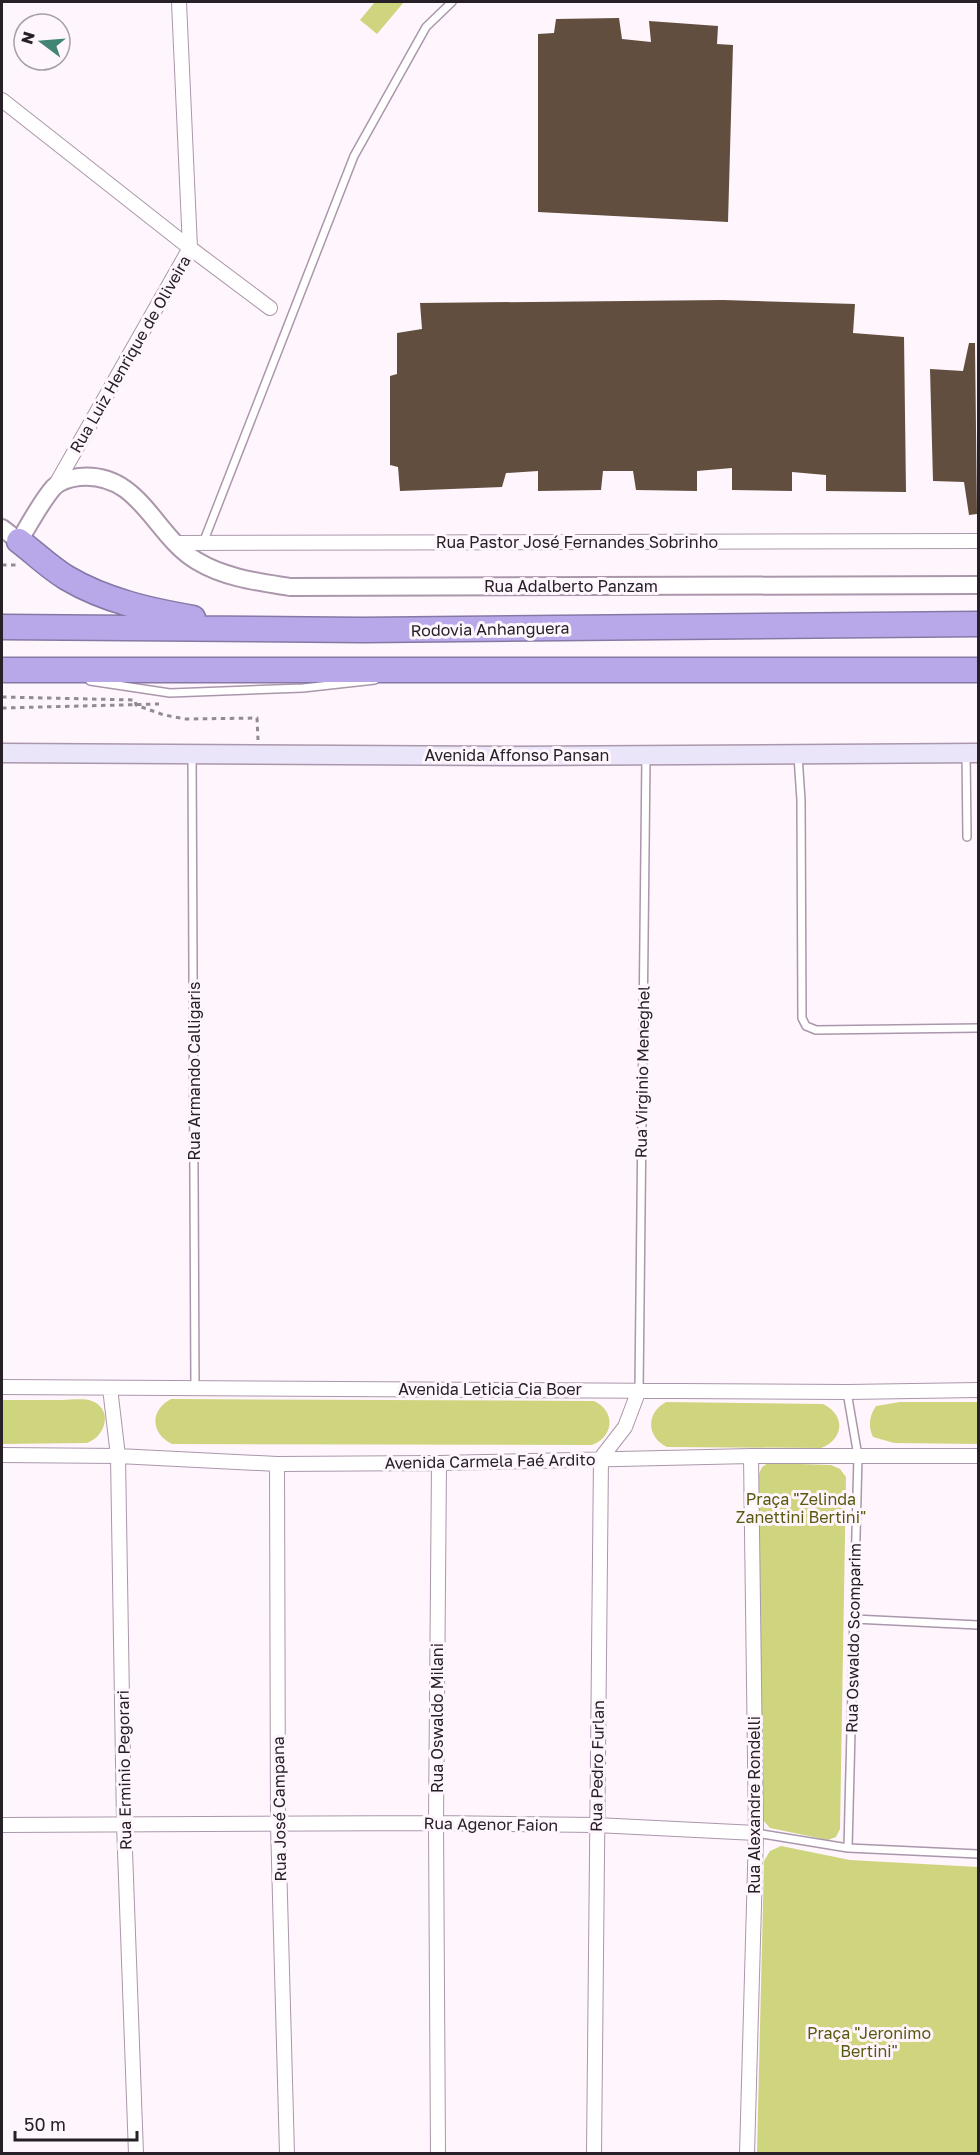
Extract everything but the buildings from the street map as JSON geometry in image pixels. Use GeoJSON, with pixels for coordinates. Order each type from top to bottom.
{"type":"FeatureCollection","features":[{"type":"Feature","properties":{"kind":"highway"},"geometry":{"type":"LineString","coordinates":[[7,537],[65,577],[105,597],[136,607],[193,618],[363,630]]}},
{"type":"Feature","properties":{"kind":"highway","name":"Rodovia Anhanguera"},"geometry":{"type":"LineString","coordinates":[[2,627],[363,630],[978,624]]}},
{"type":"Feature","properties":{"kind":"highway"},"geometry":{"type":"LineString","coordinates":[[2,670],[978,670]]}},
{"type":"Feature","properties":{"kind":"main road","name":"Avenida Affonso Pansan"},"geometry":{"type":"LineString","coordinates":[[2,743],[56,752]]}},
{"type":"Feature","properties":{"kind":"main road","name":"Avenida Affonso Pansan"},"geometry":{"type":"LineString","coordinates":[[2,753],[519,756],[972,753]]}},
{"type":"Feature","properties":{"kind":"street","name":"Rua Luiz Henrique de Oliveira"},"geometry":{"type":"LineString","coordinates":[[55,486],[189,248],[179,2]]}},
{"type":"Feature","properties":{"kind":"street"},"geometry":{"type":"LineString","coordinates":[[2,100],[189,248],[270,308]]}},
{"type":"Feature","properties":{"kind":"street","name":"Rua Adalberto Panzam"},"geometry":{"type":"LineString","coordinates":[[55,486],[70,478],[87,476],[104,478],[135,495],[175,543],[197,561],[227,574],[290,587],[978,585]]}},
{"type":"Feature","properties":{"kind":"street"},"geometry":{"type":"LineString","coordinates":[[7,537],[55,486]]}},
{"type":"Feature","properties":{"kind":"street","name":"Rua Pastor José Fernandes Sobrinho"},"geometry":{"type":"LineString","coordinates":[[175,543],[978,541]]}},
{"type":"Feature","properties":{"kind":"street","name":"Avenida Leticia Cia Boer"},"geometry":{"type":"LineString","coordinates":[[2,1387],[847,1392],[978,1390]]}},
{"type":"Feature","properties":{"kind":"street","name":"Rua Erminio Pegorari"},"geometry":{"type":"LineString","coordinates":[[110,1388],[118,1456],[124,1823],[136,2154]]}},
{"type":"Feature","properties":{"kind":"street"},"geometry":{"type":"LineString","coordinates":[[601,1458],[625,1427],[639,1390]]}},
{"type":"Feature","properties":{"kind":"street","name":"Avenida Carmela Faé Ardito"},"geometry":{"type":"LineString","coordinates":[[2,1455],[118,1456],[277,1464],[751,1456],[978,1456]]}},
{"type":"Feature","properties":{"kind":"street","name":"Rua Alexandre Rondelli"},"geometry":{"type":"LineString","coordinates":[[747,2154],[756,1833],[751,1456]]}},
{"type":"Feature","properties":{"kind":"street","name":"Rua Pedro Furlan"},"geometry":{"type":"LineString","coordinates":[[594,2154],[601,1458]]}},
{"type":"Feature","properties":{"kind":"street","name":"Rua Oswaldo Milani"},"geometry":{"type":"LineString","coordinates":[[438,2154],[436,1822],[439,1462]]}},
{"type":"Feature","properties":{"kind":"street","name":"Rua José Campana"},"geometry":{"type":"LineString","coordinates":[[277,1464],[278,1824],[287,2154]]}},
{"type":"Feature","properties":{"kind":"street","name":"Rua Agenor Faion"},"geometry":{"type":"LineString","coordinates":[[2,1825],[436,1822],[596,1825],[756,1833]]}},
{"type":"Feature","properties":{"kind":"lane"},"geometry":{"type":"LineString","coordinates":[[203,543],[354,156],[426,27],[452,2]]}},
{"type":"Feature","properties":{"kind":"lane"},"geometry":{"type":"LineString","coordinates":[[47,670],[76,678]]}},
{"type":"Feature","properties":{"kind":"lane"},"geometry":{"type":"LineString","coordinates":[[86,680],[170,693],[314,687],[366,682],[414,670]]}},
{"type":"Feature","properties":{"kind":"lane","name":"Rua Armando Calligaris"},"geometry":{"type":"LineString","coordinates":[[192,753],[195,1388]]}},
{"type":"Feature","properties":{"kind":"lane"},"geometry":{"type":"LineString","coordinates":[[798,753],[801,800],[802,1018],[806,1026],[816,1030],[978,1028]]}},
{"type":"Feature","properties":{"kind":"lane"},"geometry":{"type":"LineString","coordinates":[[966,837],[972,753]]}},
{"type":"Feature","properties":{"kind":"lane","name":"Rua Virginio Meneghel"},"geometry":{"type":"LineString","coordinates":[[639,1390],[646,754]]}},
{"type":"Feature","properties":{"kind":"lane","name":"Rua Oswaldo Scomparim"},"geometry":{"type":"LineString","coordinates":[[847,1392],[858,1456],[848,1848]]}},
{"type":"Feature","properties":{"kind":"lane"},"geometry":{"type":"LineString","coordinates":[[854,1619],[978,1625]]}},
{"type":"Feature","properties":{"kind":"lane","name":"Rua Agenor Faion"},"geometry":{"type":"LineString","coordinates":[[756,1833],[848,1848],[978,1854]]}},
{"type":"Feature","properties":{"kind":"path"},"geometry":{"type":"LineString","coordinates":[[2,698],[135,700],[136,705],[164,715],[186,719],[257,718],[258,753]]}},
{"type":"Feature","properties":{"kind":"path"},"geometry":{"type":"LineString","coordinates":[[2,708],[166,704]]}},
{"type":"Feature","properties":{"kind":"green space"},"geometry":{"type":"Polygon","coordinates":[[[375,2],[404,2],[377,34],[360,20],[375,2]]]}},
{"type":"Feature","properties":{"kind":"green space"},"geometry":{"type":"Polygon","coordinates":[[[171,1399],[594,1401],[606,1411],[610,1424],[605,1436],[592,1445],[172,1444],[160,1434],[155,1422],[159,1409],[171,1399]]]}},
{"type":"Feature","properties":{"kind":"green space"},"geometry":{"type":"Polygon","coordinates":[[[2,1400],[89,1400],[99,1405],[103,1411],[104,1423],[98,1435],[87,1443],[2,1444],[2,1400]]]}},
{"type":"Feature","properties":{"kind":"green space"},"geometry":{"type":"Polygon","coordinates":[[[666,1402],[823,1404],[836,1414],[839,1427],[834,1439],[821,1448],[667,1447],[655,1437],[651,1425],[655,1412],[666,1402]]]}},
{"type":"Feature","properties":{"kind":"green space"},"geometry":{"type":"Polygon","coordinates":[[[900,1402],[978,1402],[978,1444],[894,1443],[873,1437],[870,1422],[876,1406],[900,1402]]]}},
{"type":"Feature","properties":{"kind":"green space","name":"Praça \"Zelinda Zanettini Bertini\""},"geometry":{"type":"Polygon","coordinates":[[[768,1463],[831,1465],[840,1469],[846,1477],[840,1829],[836,1837],[828,1840],[770,1828],[761,1818],[757,1478],[762,1467],[768,1463]]]}},
{"type":"Feature","properties":{"kind":"green space","name":"Praça \"Jeronimo Bertini\""},"geometry":{"type":"Polygon","coordinates":[[[781,1846],[850,1860],[978,1867],[978,2153],[757,2153],[764,1861],[770,1851],[781,1846]]]}}]}
